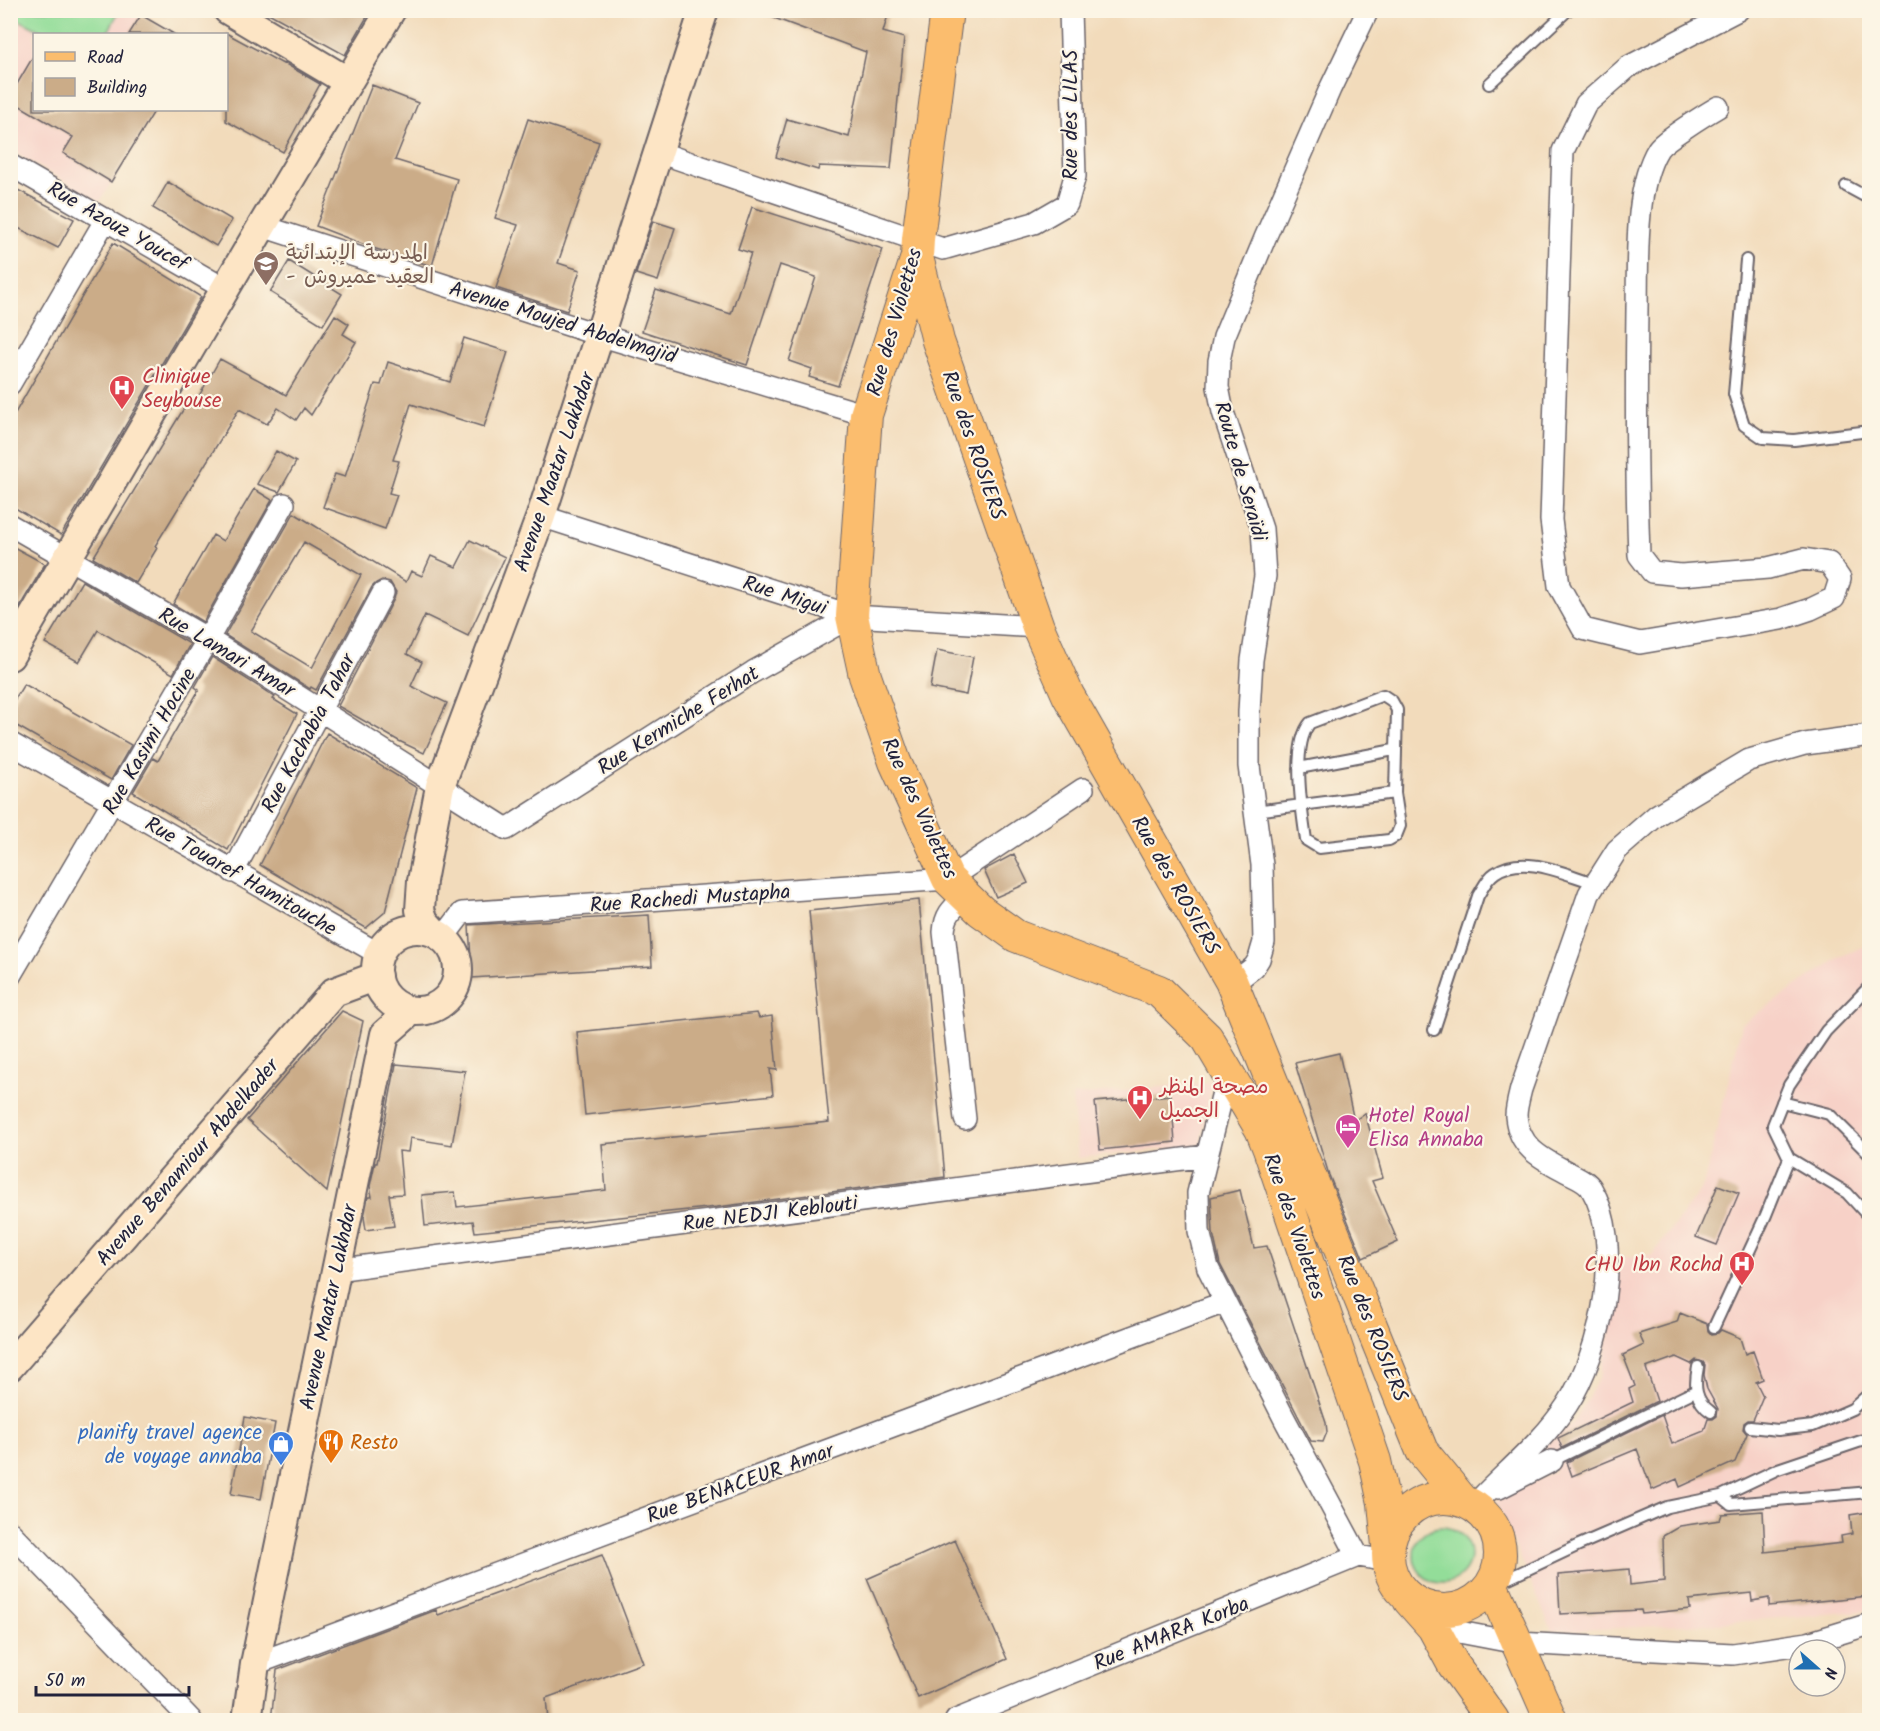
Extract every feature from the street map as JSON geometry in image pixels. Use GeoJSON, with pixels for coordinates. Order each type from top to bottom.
{"type":"FeatureCollection","features":[{"type":"Feature","properties":{"kind":"main road"},"geometry":{"type":"LineString","coordinates":[[10,656],[347,81],[391,10]]}},
{"type":"Feature","properties":{"kind":"main road","name":"Avenue Maatar Lakhdar"},"geometry":{"type":"LineString","coordinates":[[438,935],[424,921],[420,910],[422,881],[440,786],[541,516],[704,10]]}},
{"type":"Feature","properties":{"kind":"main road","name":"Rue des Violettes"},"geometry":{"type":"LineString","coordinates":[[947,10],[917,248],[866,415],[852,616],[865,676],[895,762],[957,888],[981,911],[1016,936],[1160,991],[1207,1038],[1228,1072],[1261,1129],[1375,1461],[1384,1503],[1378,1554]]}},
{"type":"Feature","properties":{"kind":"main road"},"geometry":{"type":"LineString","coordinates":[[232,11],[347,81]]}},
{"type":"Feature","properties":{"kind":"main road","name":"Rue des ROSIERS"},"geometry":{"type":"LineString","coordinates":[[917,248],[938,341],[1038,627],[1068,695],[1231,981],[1422,1451],[1471,1501]]}},
{"type":"Feature","properties":{"kind":"main road"},"geometry":{"type":"LineString","coordinates":[[420,929],[438,935],[452,948],[458,960],[459,974],[455,987],[437,1007],[424,1011],[411,1011],[399,1007],[389,1000],[379,984],[378,965],[386,943],[407,930],[420,929]]}},
{"type":"Feature","properties":{"kind":"main road","name":"Avenue Benamiour Abdelkader"},"geometry":{"type":"LineString","coordinates":[[10,1366],[334,992],[378,965]]}},
{"type":"Feature","properties":{"kind":"main road","name":"Avenue Maatar Lakhdar"},"geometry":{"type":"LineString","coordinates":[[247,1720],[255,1664],[385,1034],[411,1011]]}},
{"type":"Feature","properties":{"kind":"main road"},"geometry":{"type":"LineString","coordinates":[[1406,1597],[1423,1607],[1442,1611],[1461,1609],[1478,1600],[1492,1586],[1499,1569],[1501,1550],[1496,1531],[1486,1516],[1471,1501],[1447,1498],[1430,1499],[1415,1506],[1402,1517],[1378,1554],[1397,1586],[1406,1597],[1433,1627],[1452,1664],[1493,1720]]}},
{"type":"Feature","properties":{"kind":"main road"},"geometry":{"type":"LineString","coordinates":[[1492,1586],[1551,1720]]}},
{"type":"Feature","properties":{"kind":"street","name":"Rue des LILAS"},"geometry":{"type":"LineString","coordinates":[[658,152],[917,248],[943,249],[1034,223],[1067,204],[1074,176],[1070,10]]}},
{"type":"Feature","properties":{"kind":"street","name":"Route de Seraïdi"},"geometry":{"type":"LineString","coordinates":[[1231,981],[1240,978],[1254,967],[1260,959],[1264,942],[1262,866],[1250,766],[1249,712],[1252,660],[1265,576],[1262,529],[1222,411],[1218,387],[1219,362],[1224,337],[1265,238],[1330,89],[1368,10]]}},
{"type":"Feature","properties":{"kind":"street"},"geometry":{"type":"LineString","coordinates":[[1718,107],[1659,146],[1647,174],[1641,208],[1636,396],[1639,555],[1652,572],[1681,575],[1768,568],[1804,559],[1829,563],[1840,579],[1834,598],[1791,616],[1640,643],[1583,629],[1559,585],[1551,520],[1563,151],[1586,104],[1628,67],[1738,10]]}},
{"type":"Feature","properties":{"kind":"street","name":"Rue Azouz Youcef"},"geometry":{"type":"LineString","coordinates":[[10,165],[225,289]]}},
{"type":"Feature","properties":{"kind":"street"},"geometry":{"type":"LineString","coordinates":[[10,384],[106,219]]}},
{"type":"Feature","properties":{"kind":"street","name":"Avenue Moujed Abdelmajid"},"geometry":{"type":"LineString","coordinates":[[262,226],[599,335],[866,415]]}},
{"type":"Feature","properties":{"kind":"street","name":"Rue Kasimi Hocine"},"geometry":{"type":"LineString","coordinates":[[10,976],[113,803],[284,504]]}},
{"type":"Feature","properties":{"kind":"street","name":"Rue Migui"},"geometry":{"type":"LineString","coordinates":[[541,516],[852,616],[1038,627]]}},
{"type":"Feature","properties":{"kind":"street","name":"Rue Lamari Amar"},"geometry":{"type":"LineString","coordinates":[[10,525],[208,639],[507,829]]}},
{"type":"Feature","properties":{"kind":"street","name":"Rue Kachabia Tahar"},"geometry":{"type":"LineString","coordinates":[[234,872],[383,593]]}},
{"type":"Feature","properties":{"kind":"street","name":"Rue Kermiche Ferhat"},"geometry":{"type":"LineString","coordinates":[[507,829],[753,672],[852,616]]}},
{"type":"Feature","properties":{"kind":"street"},"geometry":{"type":"LineString","coordinates":[[1471,1501],[1540,1438],[1567,1405],[1585,1372],[1596,1342],[1608,1269],[1606,1235],[1600,1208],[1590,1185],[1533,1153],[1522,1136],[1516,1115],[1521,1089],[1589,894],[1617,850],[1657,815],[1749,760],[1805,744],[1869,735]]}},
{"type":"Feature","properties":{"kind":"street","name":"Rue Touaref Hamitouche"},"geometry":{"type":"LineString","coordinates":[[10,743],[234,872],[378,965]]}},
{"type":"Feature","properties":{"kind":"street"},"geometry":{"type":"LineString","coordinates":[[966,1119],[944,932],[945,920],[957,888],[1083,789]]}},
{"type":"Feature","properties":{"kind":"street","name":"Rue Rachedi Mustapha"},"geometry":{"type":"LineString","coordinates":[[438,935],[462,913],[957,888]]}},
{"type":"Feature","properties":{"kind":"street"},"geometry":{"type":"LineString","coordinates":[[1228,1072],[1198,1193],[1199,1231],[1208,1268],[1225,1302],[1378,1554]]}},
{"type":"Feature","properties":{"kind":"street","name":"Rue NEDJI Keblouti"},"geometry":{"type":"LineString","coordinates":[[335,1270],[1206,1156]]}},
{"type":"Feature","properties":{"kind":"street","name":"Rue BENACEUR Amar"},"geometry":{"type":"LineString","coordinates":[[255,1664],[1225,1302]]}},
{"type":"Feature","properties":{"kind":"street"},"geometry":{"type":"LineString","coordinates":[[1471,1501],[1552,1461]]}},
{"type":"Feature","properties":{"kind":"street"},"geometry":{"type":"LineString","coordinates":[[10,1533],[191,1720]]}},
{"type":"Feature","properties":{"kind":"street","name":"Rue AMARA Korba"},"geometry":{"type":"LineString","coordinates":[[956,1720],[1378,1554]]}},
{"type":"Feature","properties":{"kind":"street"},"geometry":{"type":"LineString","coordinates":[[1433,1627],[1517,1643],[1733,1654],[1808,1643],[1869,1624]]}},
{"type":"Feature","properties":{"kind":"lane"},"geometry":{"type":"LineString","coordinates":[[1489,84],[1568,10]]}},
{"type":"Feature","properties":{"kind":"lane"},"geometry":{"type":"LineString","coordinates":[[1846,186],[1869,199]]}},
{"type":"Feature","properties":{"kind":"lane"},"geometry":{"type":"LineString","coordinates":[[1746,260],[1734,394],[1744,425],[1763,438],[1794,440],[1869,431]]}},
{"type":"Feature","properties":{"kind":"lane"},"geometry":{"type":"LineString","coordinates":[[1383,695],[1392,701],[1397,710],[1394,750],[1395,793],[1400,826],[1396,836],[1389,840],[1319,848],[1312,846],[1306,840],[1299,768],[1302,738],[1310,723],[1383,695]]}},
{"type":"Feature","properties":{"kind":"lane"},"geometry":{"type":"LineString","coordinates":[[1299,768],[1394,750]]}},
{"type":"Feature","properties":{"kind":"lane"},"geometry":{"type":"LineString","coordinates":[[1255,811],[1395,793]]}},
{"type":"Feature","properties":{"kind":"lane"},"geometry":{"type":"LineString","coordinates":[[1434,1030],[1478,896],[1496,872],[1512,867],[1533,865],[1595,884]]}},
{"type":"Feature","properties":{"kind":"lane"},"geometry":{"type":"LineString","coordinates":[[1869,986],[1826,1031],[1789,1085],[1773,1125],[1789,1158],[1847,1193],[1869,1218]]}},
{"type":"Feature","properties":{"kind":"lane"},"geometry":{"type":"LineString","coordinates":[[1782,1102],[1828,1114],[1869,1155]]}},
{"type":"Feature","properties":{"kind":"lane"},"geometry":{"type":"LineString","coordinates":[[1714,1327],[1766,1215],[1789,1158]]}},
{"type":"Feature","properties":{"kind":"lane"},"geometry":{"type":"LineString","coordinates":[[1698,1367],[1695,1391],[1704,1407],[1711,1412]]}},
{"type":"Feature","properties":{"kind":"lane"},"geometry":{"type":"LineString","coordinates":[[1552,1461],[1695,1391]]}},
{"type":"Feature","properties":{"kind":"lane"},"geometry":{"type":"LineString","coordinates":[[1750,1427],[1778,1430],[1813,1426],[1852,1409],[1869,1393]]}},
{"type":"Feature","properties":{"kind":"lane"},"geometry":{"type":"LineString","coordinates":[[1492,1586],[1667,1507],[1721,1497],[1778,1469],[1869,1438]]}},
{"type":"Feature","properties":{"kind":"lane"},"geometry":{"type":"LineString","coordinates":[[1721,1497],[1731,1504],[1869,1492]]}},
{"type":"Feature","properties":{"kind":"shaded area"},"geometry":{"type":"Polygon","coordinates":[[[11,11],[138,11],[172,33],[33,33],[33,111],[154,111],[100,201],[11,151],[11,11]]]}},
{"type":"Feature","properties":{"kind":"shaded area","name":"CHU Ibn Rochd"},"geometry":{"type":"Polygon","coordinates":[[[1869,944],[1869,1609],[1708,1624],[1552,1631],[1496,1501],[1556,1471],[1545,1445],[1575,1421],[1600,1376],[1613,1317],[1618,1257],[1652,1255],[1703,1187],[1742,1024],[1840,957],[1869,944]]]}},
{"type":"Feature","properties":{"kind":"shaded area","name":"مصحة المنظر الجميل"},"geometry":{"type":"Polygon","coordinates":[[[1212,1082],[1200,1145],[1078,1158],[1072,1096],[1212,1082]]]}},
{"type":"Feature","properties":{"kind":"green space"},"geometry":{"type":"Polygon","coordinates":[[[11,10],[119,11],[108,33],[45,33],[11,16],[11,10]]]}},
{"type":"Feature","properties":{"kind":"green space"},"geometry":{"type":"Polygon","coordinates":[[[1442,1527],[1453,1529],[1462,1535],[1468,1544],[1470,1555],[1468,1566],[1462,1575],[1453,1581],[1442,1583],[1431,1581],[1422,1575],[1416,1566],[1414,1555],[1416,1544],[1422,1535],[1431,1529],[1442,1527]]]}},
{"type":"Feature","properties":{"kind":"building"},"geometry":{"type":"Polygon","coordinates":[[[263,10],[371,10],[345,55],[263,10]]]}},
{"type":"Feature","properties":{"kind":"building"},"geometry":{"type":"Polygon","coordinates":[[[759,10],[874,10],[888,15],[883,32],[904,38],[891,169],[819,166],[818,170],[776,157],[787,119],[849,137],[866,52],[758,12],[759,10]]]}},
{"type":"Feature","properties":{"kind":"building"},"geometry":{"type":"Polygon","coordinates":[[[141,15],[172,33],[130,33],[141,15]]]}},
{"type":"Feature","properties":{"kind":"building"},"geometry":{"type":"Polygon","coordinates":[[[228,34],[320,84],[283,152],[226,121],[228,34]]]}},
{"type":"Feature","properties":{"kind":"building"},"geometry":{"type":"Polygon","coordinates":[[[33,57],[33,111],[154,111],[111,182],[63,153],[73,137],[10,100],[10,96],[33,57]]]}},
{"type":"Feature","properties":{"kind":"building"},"geometry":{"type":"Polygon","coordinates":[[[372,85],[418,103],[395,160],[457,179],[432,266],[373,248],[316,226],[372,85]]]}},
{"type":"Feature","properties":{"kind":"building"},"geometry":{"type":"Polygon","coordinates":[[[528,119],[599,142],[558,263],[580,270],[567,311],[496,288],[518,225],[495,218],[528,119]]]}},
{"type":"Feature","properties":{"kind":"building"},"geometry":{"type":"Polygon","coordinates":[[[168,182],[232,220],[216,246],[153,208],[168,182]]]}},
{"type":"Feature","properties":{"kind":"building"},"geometry":{"type":"Polygon","coordinates":[[[10,186],[74,219],[58,248],[10,224],[10,186]]]}},
{"type":"Feature","properties":{"kind":"building"},"geometry":{"type":"Polygon","coordinates":[[[752,207],[883,249],[838,386],[809,377],[812,369],[789,361],[816,277],[780,265],[747,365],[642,331],[656,290],[731,314],[751,253],[738,249],[752,207]]]}},
{"type":"Feature","properties":{"kind":"building"},"geometry":{"type":"Polygon","coordinates":[[[653,221],[675,228],[658,281],[636,274],[653,221]]]}},
{"type":"Feature","properties":{"kind":"building"},"geometry":{"type":"Polygon","coordinates":[[[113,243],[201,297],[61,535],[10,505],[10,422],[113,243]]]}},
{"type":"Feature","properties":{"kind":"building"},"geometry":{"type":"Polygon","coordinates":[[[289,261],[342,294],[323,325],[270,292],[289,261]]]}},
{"type":"Feature","properties":{"kind":"building"},"geometry":{"type":"Polygon","coordinates":[[[335,315],[349,324],[343,334],[356,342],[311,415],[304,408],[296,420],[278,408],[267,424],[239,409],[155,546],[157,548],[136,583],[93,558],[189,400],[195,403],[220,359],[286,395],[335,315]]]}},
{"type":"Feature","properties":{"kind":"building"},"geometry":{"type":"Polygon","coordinates":[[[464,338],[508,352],[484,427],[411,404],[393,460],[399,461],[389,493],[397,495],[385,529],[323,507],[335,474],[345,477],[375,384],[381,385],[388,362],[450,382],[464,338]]]}},
{"type":"Feature","properties":{"kind":"building"},"geometry":{"type":"Polygon","coordinates":[[[276,451],[296,462],[279,492],[257,484],[276,451]]]}},
{"type":"Feature","properties":{"kind":"building"},"geometry":{"type":"Polygon","coordinates":[[[254,489],[272,500],[203,622],[173,604],[213,535],[223,541],[254,489]]]}},
{"type":"Feature","properties":{"kind":"building"},"geometry":{"type":"Polygon","coordinates":[[[294,513],[406,582],[411,571],[422,576],[431,556],[456,567],[470,540],[505,557],[468,636],[425,615],[407,654],[422,662],[411,686],[447,703],[424,753],[338,706],[394,599],[396,592],[390,582],[382,580],[372,587],[316,690],[311,687],[310,689],[225,635],[294,513]],[[304,542],[251,631],[312,668],[361,575],[304,542]]]}},
{"type":"Feature","properties":{"kind":"building"},"geometry":{"type":"Polygon","coordinates":[[[10,545],[45,564],[10,623],[10,545]]]}},
{"type":"Feature","properties":{"kind":"building"},"geometry":{"type":"Polygon","coordinates":[[[82,581],[190,644],[173,674],[98,630],[79,662],[45,643],[82,581]]]}},
{"type":"Feature","properties":{"kind":"building"},"geometry":{"type":"Polygon","coordinates":[[[937,650],[973,657],[966,695],[930,688],[937,650]]]}},
{"type":"Feature","properties":{"kind":"building"},"geometry":{"type":"Polygon","coordinates":[[[212,657],[275,697],[273,699],[297,714],[228,850],[133,792],[153,758],[158,761],[199,690],[195,687],[212,657]]]}},
{"type":"Feature","properties":{"kind":"building"},"geometry":{"type":"Polygon","coordinates":[[[24,684],[131,745],[111,780],[10,722],[10,707],[24,684]]]}},
{"type":"Feature","properties":{"kind":"building"},"geometry":{"type":"Polygon","coordinates":[[[327,733],[417,788],[385,912],[366,928],[260,865],[327,733]]]}},
{"type":"Feature","properties":{"kind":"building"},"geometry":{"type":"Polygon","coordinates":[[[1014,854],[1028,883],[996,897],[984,870],[1014,854]]]}},
{"type":"Feature","properties":{"kind":"building"},"geometry":{"type":"Polygon","coordinates":[[[919,900],[945,1177],[717,1207],[475,1232],[473,1221],[425,1226],[422,1195],[455,1192],[457,1207],[606,1190],[602,1144],[829,1122],[809,911],[919,900]]]}},
{"type":"Feature","properties":{"kind":"building"},"geometry":{"type":"Polygon","coordinates":[[[649,915],[652,966],[472,978],[469,925],[649,915]]]}},
{"type":"Feature","properties":{"kind":"building"},"geometry":{"type":"Polygon","coordinates":[[[342,1011],[363,1021],[327,1192],[247,1120],[342,1011]]]}},
{"type":"Feature","properties":{"kind":"building"},"geometry":{"type":"Polygon","coordinates":[[[757,1013],[759,1018],[772,1016],[777,1070],[770,1069],[773,1095],[585,1115],[577,1032],[757,1013]]]}},
{"type":"Feature","properties":{"kind":"building","name":"Hotel Royal Elisa Annaba"},"geometry":{"type":"Polygon","coordinates":[[[1339,1053],[1354,1121],[1365,1113],[1383,1178],[1372,1181],[1398,1242],[1363,1258],[1329,1175],[1295,1063],[1339,1053]]]}},
{"type":"Feature","properties":{"kind":"building"},"geometry":{"type":"Polygon","coordinates":[[[396,1064],[465,1071],[452,1145],[410,1138],[408,1152],[399,1151],[403,1194],[389,1195],[394,1226],[366,1230],[364,1217],[368,1197],[372,1197],[370,1186],[375,1163],[377,1163],[396,1064]]]}},
{"type":"Feature","properties":{"kind":"building"},"geometry":{"type":"Polygon","coordinates":[[[1171,1095],[1175,1142],[1100,1150],[1095,1102],[1171,1095]]]}},
{"type":"Feature","properties":{"kind":"building"},"geometry":{"type":"Polygon","coordinates":[[[1718,1185],[1739,1193],[1717,1245],[1696,1237],[1718,1185]]]}},
{"type":"Feature","properties":{"kind":"building"},"geometry":{"type":"Polygon","coordinates":[[[1240,1190],[1254,1248],[1267,1246],[1326,1423],[1327,1432],[1323,1442],[1311,1441],[1220,1264],[1213,1233],[1211,1197],[1240,1190]]]}},
{"type":"Feature","properties":{"kind":"building"},"geometry":{"type":"Polygon","coordinates":[[[1680,1313],[1707,1324],[1711,1334],[1721,1330],[1740,1338],[1745,1354],[1753,1351],[1763,1379],[1756,1382],[1763,1396],[1753,1420],[1744,1423],[1743,1429],[1747,1434],[1735,1462],[1680,1487],[1677,1479],[1652,1490],[1637,1449],[1572,1476],[1567,1462],[1662,1415],[1672,1444],[1704,1431],[1708,1419],[1717,1416],[1718,1409],[1707,1389],[1703,1362],[1696,1360],[1691,1364],[1676,1357],[1646,1368],[1657,1401],[1562,1448],[1558,1438],[1633,1402],[1629,1389],[1635,1386],[1623,1355],[1644,1345],[1639,1334],[1677,1322],[1680,1313]]]}},
{"type":"Feature","properties":{"kind":"building"},"geometry":{"type":"Polygon","coordinates":[[[245,1417],[275,1423],[261,1499],[231,1494],[245,1417]]]}},
{"type":"Feature","properties":{"kind":"building"},"geometry":{"type":"Polygon","coordinates":[[[1763,1511],[1765,1552],[1842,1543],[1841,1536],[1852,1534],[1850,1515],[1869,1512],[1869,1596],[1769,1606],[1769,1598],[1752,1601],[1751,1593],[1689,1600],[1690,1609],[1642,1614],[1641,1610],[1560,1614],[1558,1575],[1629,1569],[1630,1585],[1664,1581],[1663,1536],[1680,1526],[1720,1520],[1722,1514],[1763,1511]]]}},
{"type":"Feature","properties":{"kind":"building"},"geometry":{"type":"Polygon","coordinates":[[[955,1540],[1007,1659],[918,1698],[867,1579],[955,1540]]]}},
{"type":"Feature","properties":{"kind":"building"},"geometry":{"type":"Polygon","coordinates":[[[602,1555],[643,1663],[546,1698],[548,1720],[271,1720],[277,1670],[436,1610],[438,1615],[602,1555]]]}},
{"type":"Feature","properties":{"kind":"place","name":"المدرسة الإبتدائية - العقيد عميروش"},"geometry":{"type":"Point","coordinates":[266,287]}},
{"type":"Feature","properties":{"kind":"place","name":"Clinique Seybouse"},"geometry":{"type":"Point","coordinates":[122,411]}},
{"type":"Feature","properties":{"kind":"place","name":"مصحة المنظر الجميل"},"geometry":{"type":"Point","coordinates":[1140,1121]}},
{"type":"Feature","properties":{"kind":"place","name":"Hotel Royal Elisa Annaba"},"geometry":{"type":"Point","coordinates":[1348,1150]}},
{"type":"Feature","properties":{"kind":"place","name":"CHU Ibn Rochd"},"geometry":{"type":"Point","coordinates":[1742,1287]}},
{"type":"Feature","properties":{"kind":"place","name":"Resto"},"geometry":{"type":"Point","coordinates":[331,1465]}},
{"type":"Feature","properties":{"kind":"place","name":"planify travel agence de voyage annaba"},"geometry":{"type":"Point","coordinates":[281,1467]}}]}
